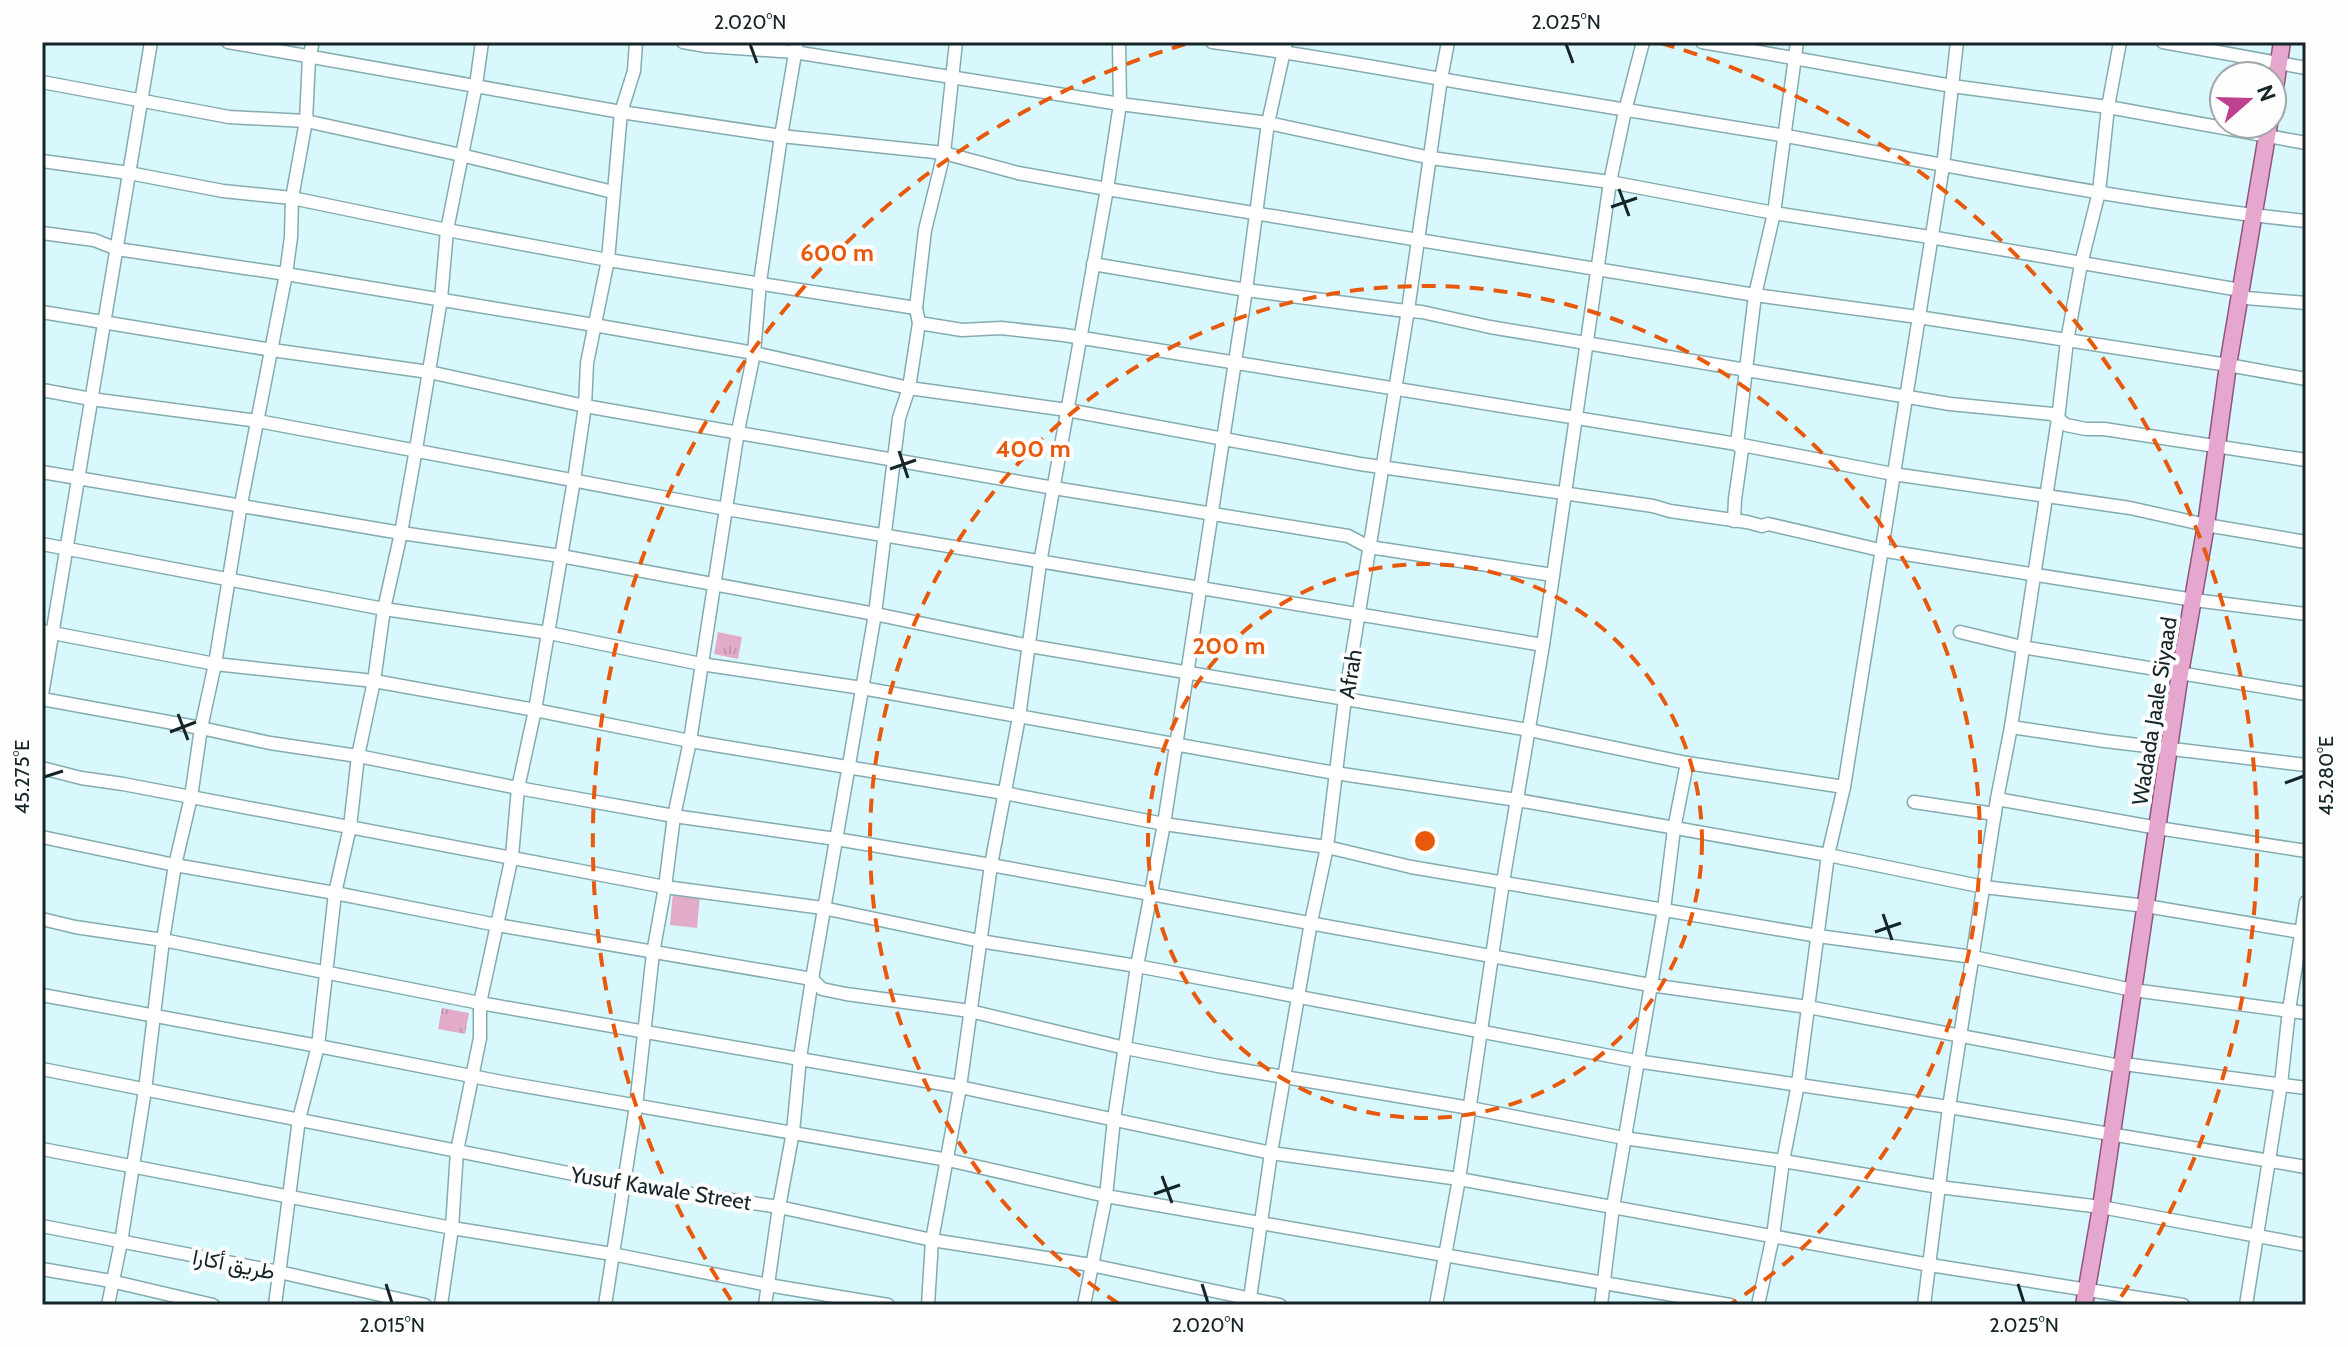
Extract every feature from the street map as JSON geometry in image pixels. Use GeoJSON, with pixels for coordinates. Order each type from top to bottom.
{"type":"FeatureCollection","features":[{"type":"Feature","properties":{"kind":"main road","name":"Wadada Jaale Siyaad"},"geometry":{"type":"LineString","coordinates":[[2085,1297],[2180,673],[2206,525],[2228,365],[2266,140]]}},
{"type":"Feature","properties":{"kind":"street"},"geometry":{"type":"LineString","coordinates":[[151,42],[66,549],[47,632],[42,697],[270,743],[358,756],[674,816],[991,865],[1650,985],[1808,1007],[2120,1066],[2124,1064],[2306,1088]]}},
{"type":"Feature","properties":{"kind":"street"},"geometry":{"type":"LineString","coordinates":[[228,42],[621,112],[781,136],[944,153],[1018,173],[1107,189],[1755,295],[1918,317],[2306,379]]}},
{"type":"Feature","properties":{"kind":"street"},"geometry":{"type":"LineString","coordinates":[[108,1305],[134,1166],[175,865],[191,797],[241,504],[286,274],[292,198],[306,121],[309,57],[313,42]]}},
{"type":"Feature","properties":{"kind":"street"},"geometry":{"type":"LineString","coordinates":[[275,1305],[299,1119],[318,1046],[335,893],[350,827],[358,756],[416,449],[441,299],[447,230],[482,42]]}},
{"type":"Feature","properties":{"kind":"street"},"geometry":{"type":"LineString","coordinates":[[441,1305],[452,1228],[457,1151],[480,1038],[480,1003],[512,856],[518,788],[549,633],[574,480],[585,406],[587,363],[608,260],[621,112],[634,71],[636,42]]}},
{"type":"Feature","properties":{"kind":"street"},"geometry":{"type":"LineString","coordinates":[[683,42],[706,46],[796,47],[952,77],[1120,104],[1268,123],[1431,158],[1610,182],[1774,213],[2240,290],[2246,298],[2306,303]]}},
{"type":"Feature","properties":{"kind":"street"},"geometry":{"type":"LineString","coordinates":[[765,1305],[793,1132],[800,1058],[823,908],[875,614],[899,418],[909,388],[919,323],[916,308],[925,230],[944,153],[956,42]]}},
{"type":"Feature","properties":{"kind":"street"},"geometry":{"type":"LineString","coordinates":[[928,1305],[932,1240],[960,1087],[991,865],[1019,717],[1040,563],[1120,104],[1119,42]]}},
{"type":"Feature","properties":{"kind":"street"},"geometry":{"type":"LineString","coordinates":[[1212,42],[1285,47],[1441,79],[1784,136],[1943,166],[2254,216],[2306,221]]}},
{"type":"Feature","properties":{"kind":"street","name":"Afrah"},"geometry":{"type":"LineString","coordinates":[[1250,1302],[1271,1153],[1327,847],[1345,698],[1448,42]]}},
{"type":"Feature","properties":{"kind":"street"},"geometry":{"type":"LineString","coordinates":[[1436,1305],[1459,1179],[1503,882],[1543,645],[1610,182],[1643,42]]}},
{"type":"Feature","properties":{"kind":"street"},"geometry":{"type":"LineString","coordinates":[[1702,42],[1952,86],[2208,121]]}},
{"type":"Feature","properties":{"kind":"street"},"geometry":{"type":"LineString","coordinates":[[1734,521],[1742,450],[1737,444],[1755,295],[1774,213],[1797,42]]}},
{"type":"Feature","properties":{"kind":"street"},"geometry":{"type":"LineString","coordinates":[[1758,1305],[1773,1236],[1798,1084],[1828,855],[1844,787],[1943,166],[1957,42]]}},
{"type":"Feature","properties":{"kind":"street"},"geometry":{"type":"LineString","coordinates":[[1924,1305],[1949,1107],[2011,727],[2067,341],[2081,264],[2099,192],[2108,107],[2120,42]]}},
{"type":"Feature","properties":{"kind":"street"},"geometry":{"type":"LineString","coordinates":[[2163,42],[2258,60]]}},
{"type":"Feature","properties":{"kind":"street"},"geometry":{"type":"LineString","coordinates":[[605,1305],[636,1106],[653,953],[674,816],[690,741],[738,431],[754,353],[760,282],[796,47]]}},
{"type":"Feature","properties":{"kind":"street"},"geometry":{"type":"LineString","coordinates":[[1084,1305],[1106,1196],[1137,966],[1164,824],[1246,290],[1268,123],[1285,47]]}},
{"type":"Feature","properties":{"kind":"street"},"geometry":{"type":"LineString","coordinates":[[42,82],[229,117],[306,121],[613,192]]}},
{"type":"Feature","properties":{"kind":"street"},"geometry":{"type":"LineString","coordinates":[[42,161],[223,191],[292,198],[608,260],[916,308]]}},
{"type":"Feature","properties":{"kind":"street"},"geometry":{"type":"LineString","coordinates":[[42,233],[94,240],[117,249],[441,299],[754,353],[909,388],[1067,410],[1382,467],[1653,506],[1762,526],[1768,524],[1880,550],[2194,600],[2306,614]]}},
{"type":"Feature","properties":{"kind":"street"},"geometry":{"type":"LineString","coordinates":[[1093,264],[1246,290],[1408,310],[1490,327],[1965,406],[2052,414],[2066,425],[2086,429],[2104,429],[2306,460]]}},
{"type":"Feature","properties":{"kind":"street"},"geometry":{"type":"LineString","coordinates":[[42,312],[429,372],[585,406],[1348,536],[1369,547],[1553,575]]}},
{"type":"Feature","properties":{"kind":"street"},"geometry":{"type":"LineString","coordinates":[[919,323],[962,330],[1001,328],[1064,335],[1737,444],[1893,474],[2130,508],[2306,542]]}},
{"type":"Feature","properties":{"kind":"street"},"geometry":{"type":"LineString","coordinates":[[42,390],[258,421],[726,509],[1543,645]]}},
{"type":"Feature","properties":{"kind":"street"},"geometry":{"type":"LineString","coordinates":[[42,472],[401,533],[561,556],[1030,646],[1529,730],[1687,763],[1844,787]]}},
{"type":"Feature","properties":{"kind":"street"},"geometry":{"type":"LineString","coordinates":[[42,544],[384,609],[549,633],[701,664],[862,688],[1335,773],[1517,800],[1828,855],[1984,887],[2146,906],[2303,933]]}},
{"type":"Feature","properties":{"kind":"street"},"geometry":{"type":"LineString","coordinates":[[47,632],[215,664],[374,681],[690,741],[1004,793],[1164,824],[1327,847],[1411,867],[1818,936],[1973,957],[2133,990],[2306,1013]]}},
{"type":"Feature","properties":{"kind":"street"},"geometry":{"type":"LineString","coordinates":[[1960,632],[2022,647],[2306,694]]}},
{"type":"Feature","properties":{"kind":"street"},"geometry":{"type":"LineString","coordinates":[[2011,727],[2306,765]]}},
{"type":"Feature","properties":{"kind":"street"},"geometry":{"type":"LineString","coordinates":[[1601,1305],[1636,1061],[1687,763]]}},
{"type":"Feature","properties":{"kind":"street"},"geometry":{"type":"LineString","coordinates":[[42,768],[81,778],[512,856],[665,887],[823,908],[980,941],[1137,966],[1636,1061],[1949,1107],[2306,1167]]}},
{"type":"Feature","properties":{"kind":"street"},"geometry":{"type":"LineString","coordinates":[[1997,799],[2306,851]]}},
{"type":"Feature","properties":{"kind":"street"},"geometry":{"type":"LineString","coordinates":[[1914,802],[1995,814]]}},
{"type":"Feature","properties":{"kind":"street"},"geometry":{"type":"LineString","coordinates":[[42,837],[497,925],[812,979],[822,989],[846,994],[970,1011],[1125,1048],[1285,1077],[1624,1138],[1939,1187],[2101,1207],[2306,1245]]}},
{"type":"Feature","properties":{"kind":"street"},"geometry":{"type":"LineString","coordinates":[[2246,1305],[2306,902]]}},
{"type":"Feature","properties":{"kind":"street"},"geometry":{"type":"LineString","coordinates":[[42,919],[480,1003],[960,1087],[1271,1153],[1459,1179],[1930,1265],[2085,1297],[2183,1305]]}},
{"type":"Feature","properties":{"kind":"street"},"geometry":{"type":"LineString","coordinates":[[42,995],[636,1106],[948,1160],[1106,1196],[1730,1305]]}},
{"type":"Feature","properties":{"kind":"street","name":"Yusuf Kawale Street"},"geometry":{"type":"LineString","coordinates":[[42,1069],[624,1184],[779,1207],[932,1240],[1091,1265],[1250,1302],[1280,1305]]}},
{"type":"Feature","properties":{"kind":"street"},"geometry":{"type":"LineString","coordinates":[[42,1149],[452,1228],[888,1305]]}},
{"type":"Feature","properties":{"kind":"street","name":"طريق أكارا"},"geometry":{"type":"LineString","coordinates":[[42,1226],[279,1272],[425,1305]]}},
{"type":"Feature","properties":{"kind":"street"},"geometry":{"type":"LineString","coordinates":[[42,1269],[111,1281],[213,1305]]}},
{"type":"Feature","properties":{"kind":"green space"},"geometry":{"type":"Polygon","coordinates":[[[718,632],[742,637],[738,659],[714,654],[718,632]]]}},
{"type":"Feature","properties":{"kind":"green space"},"geometry":{"type":"Polygon","coordinates":[[[673,892],[700,895],[697,928],[670,925],[673,892]]]}},
{"type":"Feature","properties":{"kind":"green space"},"geometry":{"type":"Polygon","coordinates":[[[442,1008],[469,1013],[465,1034],[438,1029],[442,1008]]]}}]}
